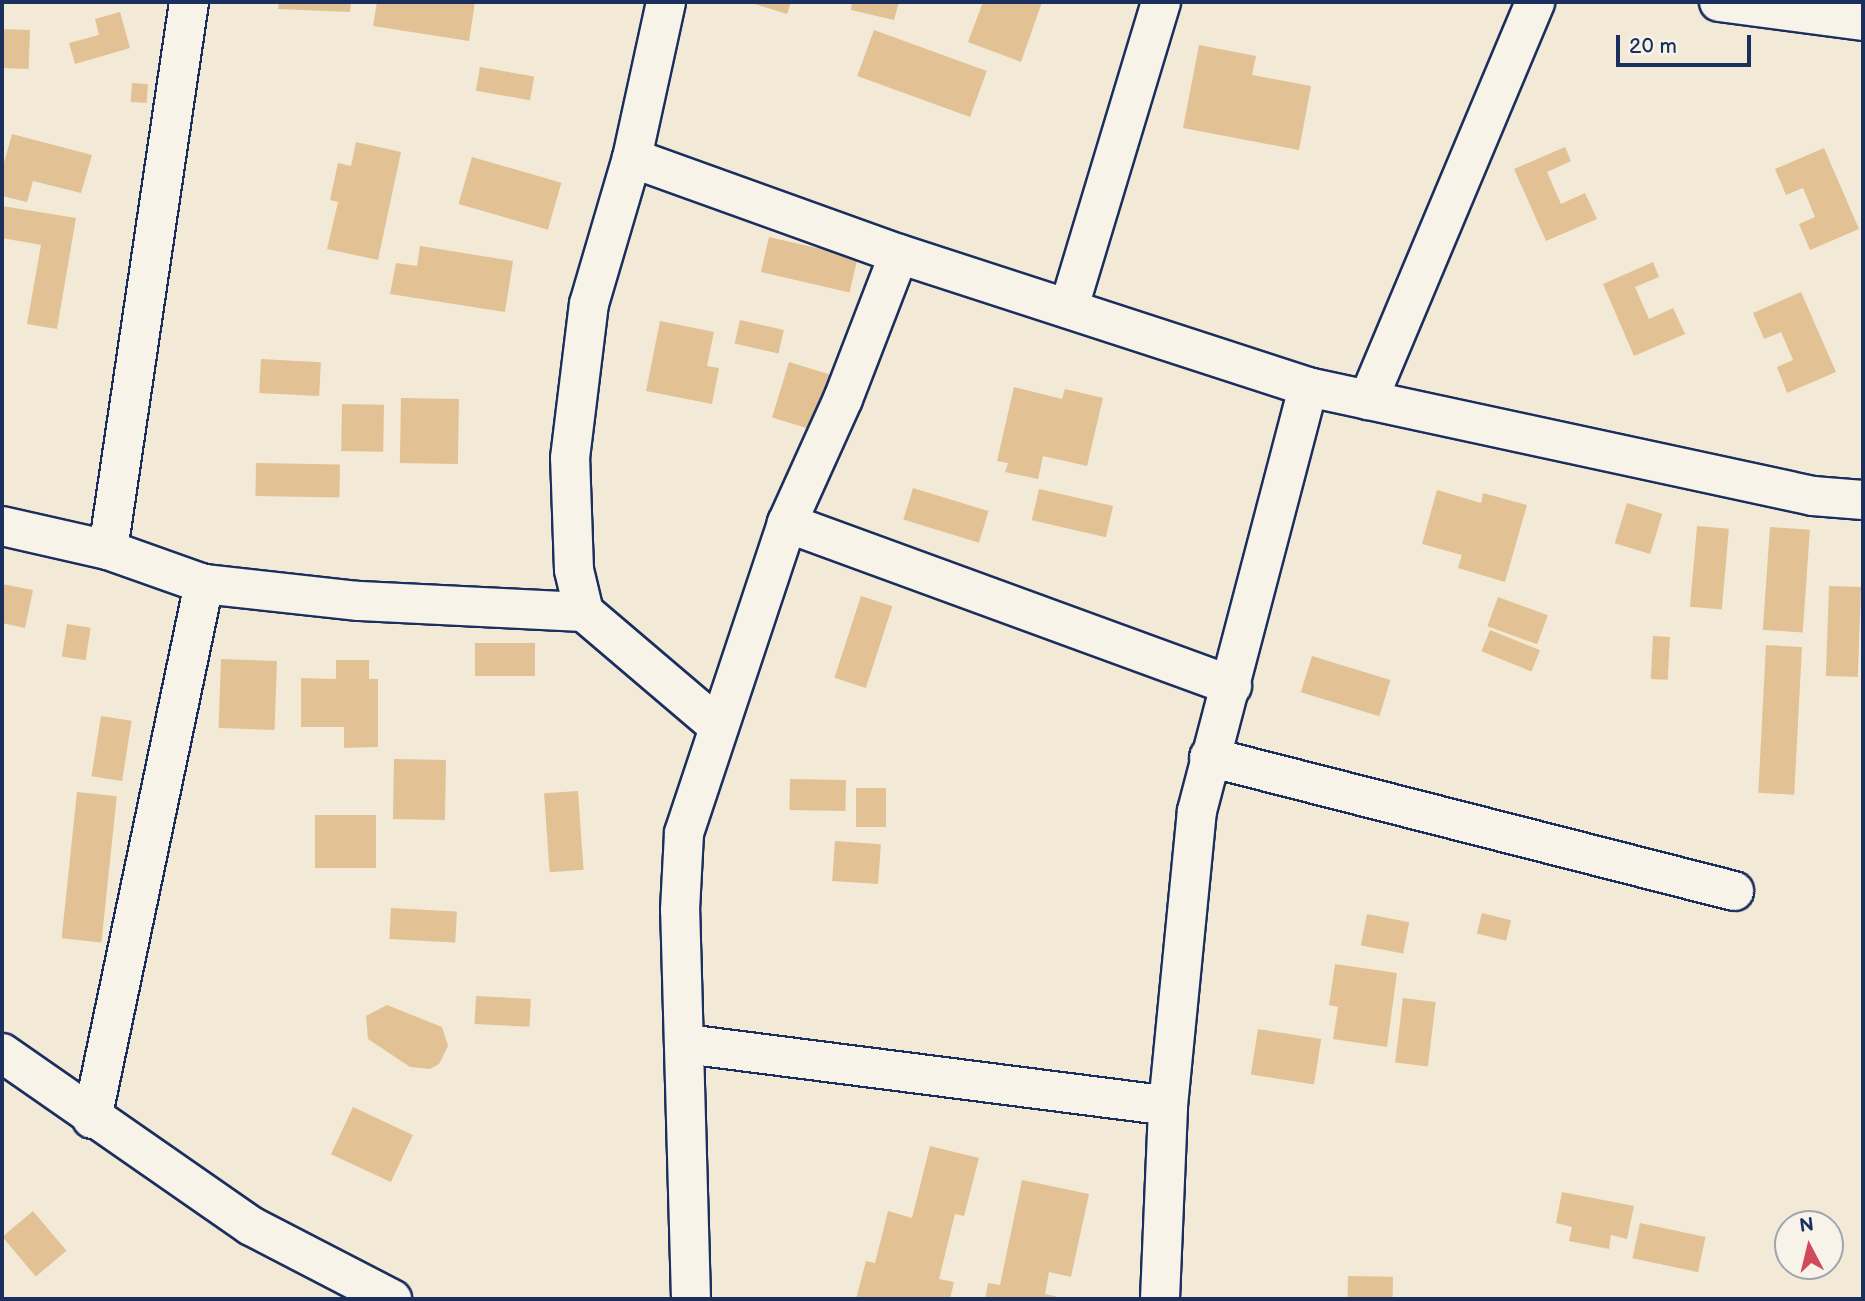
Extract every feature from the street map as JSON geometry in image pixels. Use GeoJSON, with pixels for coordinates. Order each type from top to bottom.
{"type":"FeatureCollection","features":[{"type":"Feature","properties":{"kind":"street"},"geometry":{"type":"LineString","coordinates":[[108,550],[189,2]]}},
{"type":"Feature","properties":{"kind":"street"},"geometry":{"type":"LineString","coordinates":[[666,2],[632,158],[589,304],[570,458],[574,570],[584,612],[717,725]]}},
{"type":"Feature","properties":{"kind":"street"},"geometry":{"type":"LineString","coordinates":[[1069,307],[1161,2]]}},
{"type":"Feature","properties":{"kind":"street"},"geometry":{"type":"LineString","coordinates":[[1368,400],[1535,2]]}},
{"type":"Feature","properties":{"kind":"street"},"geometry":{"type":"LineString","coordinates":[[1719,2],[1863,21]]}},
{"type":"Feature","properties":{"kind":"street"},"geometry":{"type":"LineString","coordinates":[[632,158],[899,254],[1069,307],[1308,387],[1813,496],[1863,500]]}},
{"type":"Feature","properties":{"kind":"street"},"geometry":{"type":"LineString","coordinates":[[691,1299],[686,1044],[680,911],[684,833],[717,725],[787,523],[844,399],[899,254]]}},
{"type":"Feature","properties":{"kind":"street"},"geometry":{"type":"LineString","coordinates":[[1160,1299],[1168,1106],[1197,811],[1209,757],[1232,686],[1308,387]]}},
{"type":"Feature","properties":{"kind":"street"},"geometry":{"type":"LineString","coordinates":[[787,523],[1232,686]]}},
{"type":"Feature","properties":{"kind":"street"},"geometry":{"type":"LineString","coordinates":[[2,526],[108,550],[204,584],[359,601],[584,612]]}},
{"type":"Feature","properties":{"kind":"street"},"geometry":{"type":"LineString","coordinates":[[92,1119],[204,584]]}},
{"type":"Feature","properties":{"kind":"street"},"geometry":{"type":"LineString","coordinates":[[1209,757],[1734,891]]}},
{"type":"Feature","properties":{"kind":"street"},"geometry":{"type":"LineString","coordinates":[[686,1044],[1168,1106]]}},
{"type":"Feature","properties":{"kind":"street"},"geometry":{"type":"LineString","coordinates":[[2,1053],[92,1119],[251,1226],[392,1299]]}},
{"type":"Feature","properties":{"kind":"building"},"geometry":{"type":"Polygon","coordinates":[[[279,2],[351,2],[350,12],[278,9],[279,2]]]}},
{"type":"Feature","properties":{"kind":"building"},"geometry":{"type":"Polygon","coordinates":[[[377,2],[475,2],[469,41],[373,26],[377,2]]]}},
{"type":"Feature","properties":{"kind":"building"},"geometry":{"type":"Polygon","coordinates":[[[748,2],[791,2],[787,14],[748,2]]]}},
{"type":"Feature","properties":{"kind":"building"},"geometry":{"type":"Polygon","coordinates":[[[852,2],[899,2],[894,20],[851,10],[852,2]]]}},
{"type":"Feature","properties":{"kind":"building"},"geometry":{"type":"Polygon","coordinates":[[[983,2],[1042,2],[1021,62],[968,42],[983,2]]]}},
{"type":"Feature","properties":{"kind":"building"},"geometry":{"type":"Polygon","coordinates":[[[120,12],[130,48],[75,64],[69,43],[99,35],[95,19],[120,12]]]}},
{"type":"Feature","properties":{"kind":"building"},"geometry":{"type":"Polygon","coordinates":[[[2,29],[30,30],[29,69],[2,68],[2,29]]]}},
{"type":"Feature","properties":{"kind":"building"},"geometry":{"type":"Polygon","coordinates":[[[874,30],[987,71],[970,117],[857,76],[874,30]]]}},
{"type":"Feature","properties":{"kind":"building"},"geometry":{"type":"Polygon","coordinates":[[[1199,45],[1256,56],[1252,75],[1311,86],[1299,150],[1183,128],[1199,45]]]}},
{"type":"Feature","properties":{"kind":"building"},"geometry":{"type":"Polygon","coordinates":[[[480,67],[534,77],[530,100],[476,91],[480,67]]]}},
{"type":"Feature","properties":{"kind":"building"},"geometry":{"type":"Polygon","coordinates":[[[132,83],[148,84],[147,103],[131,102],[132,83]]]}},
{"type":"Feature","properties":{"kind":"building"},"geometry":{"type":"Polygon","coordinates":[[[12,134],[92,155],[81,193],[33,181],[27,202],[2,196],[2,170],[12,134]]]}},
{"type":"Feature","properties":{"kind":"building"},"geometry":{"type":"Polygon","coordinates":[[[356,142],[401,152],[378,260],[327,249],[338,202],[330,200],[338,163],[351,166],[356,142]]]}},
{"type":"Feature","properties":{"kind":"building"},"geometry":{"type":"Polygon","coordinates":[[[1565,147],[1571,161],[1547,172],[1561,204],[1585,193],[1597,219],[1546,241],[1514,169],[1565,147]]]}},
{"type":"Feature","properties":{"kind":"building"},"geometry":{"type":"Polygon","coordinates":[[[1824,148],[1859,229],[1810,250],[1799,224],[1815,217],[1803,188],[1786,195],[1775,169],[1824,148]]]}},
{"type":"Feature","properties":{"kind":"building"},"geometry":{"type":"Polygon","coordinates":[[[472,157],[561,183],[548,230],[458,204],[472,157]]]}},
{"type":"Feature","properties":{"kind":"building"},"geometry":{"type":"Polygon","coordinates":[[[2,206],[76,218],[57,329],[27,324],[41,245],[2,238],[2,206]]]}},
{"type":"Feature","properties":{"kind":"building"},"geometry":{"type":"Polygon","coordinates":[[[769,237],[858,257],[850,293],[761,272],[769,237]]]}},
{"type":"Feature","properties":{"kind":"building"},"geometry":{"type":"Polygon","coordinates":[[[420,246],[513,261],[505,312],[390,294],[396,263],[417,266],[420,246]]]}},
{"type":"Feature","properties":{"kind":"building"},"geometry":{"type":"Polygon","coordinates":[[[1653,262],[1659,277],[1635,287],[1649,319],[1673,308],[1685,334],[1634,356],[1603,284],[1653,262]]]}},
{"type":"Feature","properties":{"kind":"building"},"geometry":{"type":"Polygon","coordinates":[[[1801,292],[1836,372],[1787,393],[1777,367],[1793,360],[1781,332],[1764,339],[1753,313],[1801,292]]]}},
{"type":"Feature","properties":{"kind":"building"},"geometry":{"type":"Polygon","coordinates":[[[740,320],[784,330],[778,354],[735,343],[740,320]]]}},
{"type":"Feature","properties":{"kind":"building"},"geometry":{"type":"Polygon","coordinates":[[[660,321],[714,332],[707,366],[719,368],[712,404],[646,391],[660,321]]]}},
{"type":"Feature","properties":{"kind":"building"},"geometry":{"type":"Polygon","coordinates":[[[261,359],[321,362],[319,396],[259,393],[261,359]]]}},
{"type":"Feature","properties":{"kind":"building"},"geometry":{"type":"Polygon","coordinates":[[[789,362],[832,375],[815,431],[772,417],[789,362]]]}},
{"type":"Feature","properties":{"kind":"building"},"geometry":{"type":"Polygon","coordinates":[[[1014,387],[1062,399],[1065,389],[1103,398],[1087,466],[1043,456],[1038,479],[1005,472],[1008,463],[997,461],[1014,387]]]}},
{"type":"Feature","properties":{"kind":"building"},"geometry":{"type":"Polygon","coordinates":[[[401,398],[459,399],[458,464],[400,463],[401,398]]]}},
{"type":"Feature","properties":{"kind":"building"},"geometry":{"type":"Polygon","coordinates":[[[342,404],[384,405],[383,452],[341,451],[342,404]]]}},
{"type":"Feature","properties":{"kind":"building"},"geometry":{"type":"Polygon","coordinates":[[[256,463],[340,464],[339,497],[255,496],[256,463]]]}},
{"type":"Feature","properties":{"kind":"building"},"geometry":{"type":"Polygon","coordinates":[[[913,488],[989,511],[979,543],[903,520],[913,488]]]}},
{"type":"Feature","properties":{"kind":"building"},"geometry":{"type":"Polygon","coordinates":[[[1039,489],[1113,506],[1106,537],[1032,520],[1039,489]]]}},
{"type":"Feature","properties":{"kind":"building"},"geometry":{"type":"Polygon","coordinates":[[[1437,490],[1481,503],[1483,493],[1527,505],[1505,582],[1458,568],[1462,555],[1422,544],[1437,490]]]}},
{"type":"Feature","properties":{"kind":"building"},"geometry":{"type":"Polygon","coordinates":[[[1627,503],[1662,514],[1650,554],[1615,543],[1627,503]]]}},
{"type":"Feature","properties":{"kind":"building"},"geometry":{"type":"Polygon","coordinates":[[[1697,526],[1729,529],[1722,609],[1690,607],[1697,526]]]}},
{"type":"Feature","properties":{"kind":"building"},"geometry":{"type":"Polygon","coordinates":[[[1770,527],[1810,530],[1803,633],[1763,630],[1770,527]]]}},
{"type":"Feature","properties":{"kind":"building"},"geometry":{"type":"Polygon","coordinates":[[[2,584],[33,590],[25,628],[2,623],[2,584]]]}},
{"type":"Feature","properties":{"kind":"building"},"geometry":{"type":"Polygon","coordinates":[[[1829,586],[1861,587],[1858,677],[1826,676],[1829,586]]]}},
{"type":"Feature","properties":{"kind":"building"},"geometry":{"type":"Polygon","coordinates":[[[861,596],[892,606],[866,688],[834,678],[861,596]]]}},
{"type":"Feature","properties":{"kind":"building"},"geometry":{"type":"Polygon","coordinates":[[[1498,597],[1548,615],[1537,644],[1487,626],[1498,597]]]}},
{"type":"Feature","properties":{"kind":"building"},"geometry":{"type":"Polygon","coordinates":[[[67,624],[91,628],[86,660],[62,657],[67,624]]]}},
{"type":"Feature","properties":{"kind":"building"},"geometry":{"type":"Polygon","coordinates":[[[1490,630],[1540,650],[1531,672],[1481,651],[1490,630]]]}},
{"type":"Feature","properties":{"kind":"building"},"geometry":{"type":"Polygon","coordinates":[[[1653,636],[1670,637],[1668,680],[1651,679],[1653,636]]]}},
{"type":"Feature","properties":{"kind":"building"},"geometry":{"type":"Polygon","coordinates":[[[475,643],[535,643],[535,676],[475,676],[475,643]]]}},
{"type":"Feature","properties":{"kind":"building"},"geometry":{"type":"Polygon","coordinates":[[[1766,645],[1802,647],[1794,795],[1758,793],[1766,645]]]}},
{"type":"Feature","properties":{"kind":"building"},"geometry":{"type":"Polygon","coordinates":[[[1312,656],[1390,680],[1379,716],[1301,692],[1312,656]]]}},
{"type":"Feature","properties":{"kind":"building"},"geometry":{"type":"Polygon","coordinates":[[[221,659],[277,661],[275,730],[219,728],[221,659]]]}},
{"type":"Feature","properties":{"kind":"building"},"geometry":{"type":"Polygon","coordinates":[[[336,660],[369,660],[369,679],[378,679],[378,747],[344,748],[344,727],[301,727],[301,678],[336,679],[336,660]]]}},
{"type":"Feature","properties":{"kind":"building"},"geometry":{"type":"Polygon","coordinates":[[[101,716],[132,721],[122,781],[91,776],[101,716]]]}},
{"type":"Feature","properties":{"kind":"building"},"geometry":{"type":"Polygon","coordinates":[[[394,759],[446,760],[445,820],[393,819],[394,759]]]}},
{"type":"Feature","properties":{"kind":"building"},"geometry":{"type":"Polygon","coordinates":[[[790,779],[846,780],[845,811],[789,810],[790,779]]]}},
{"type":"Feature","properties":{"kind":"building"},"geometry":{"type":"Polygon","coordinates":[[[856,788],[886,788],[886,827],[856,827],[856,788]]]}},
{"type":"Feature","properties":{"kind":"building"},"geometry":{"type":"Polygon","coordinates":[[[578,791],[584,870],[550,872],[544,793],[578,791]]]}},
{"type":"Feature","properties":{"kind":"building"},"geometry":{"type":"Polygon","coordinates":[[[77,792],[117,796],[101,942],[62,938],[77,792]]]}},
{"type":"Feature","properties":{"kind":"building"},"geometry":{"type":"Polygon","coordinates":[[[315,815],[376,815],[376,868],[315,868],[315,815]]]}},
{"type":"Feature","properties":{"kind":"building"},"geometry":{"type":"Polygon","coordinates":[[[835,841],[881,844],[878,884],[832,881],[835,841]]]}},
{"type":"Feature","properties":{"kind":"building"},"geometry":{"type":"Polygon","coordinates":[[[391,908],[457,911],[455,942],[389,939],[391,908]]]}},
{"type":"Feature","properties":{"kind":"building"},"geometry":{"type":"Polygon","coordinates":[[[1482,913],[1511,920],[1506,941],[1477,933],[1482,913]]]}},
{"type":"Feature","properties":{"kind":"building"},"geometry":{"type":"Polygon","coordinates":[[[1367,914],[1409,922],[1403,954],[1361,945],[1367,914]]]}},
{"type":"Feature","properties":{"kind":"building"},"geometry":{"type":"Polygon","coordinates":[[[1335,964],[1397,973],[1387,1047],[1333,1039],[1338,1007],[1329,1005],[1335,964]]]}},
{"type":"Feature","properties":{"kind":"building"},"geometry":{"type":"Polygon","coordinates":[[[476,996],[531,999],[529,1027],[475,1024],[476,996]]]}},
{"type":"Feature","properties":{"kind":"building"},"geometry":{"type":"Polygon","coordinates":[[[1403,998],[1436,1002],[1428,1067],[1395,1063],[1403,998]]]}},
{"type":"Feature","properties":{"kind":"building"},"geometry":{"type":"Polygon","coordinates":[[[387,1005],[442,1027],[448,1046],[439,1064],[430,1069],[410,1067],[368,1039],[366,1016],[387,1005]]]}},
{"type":"Feature","properties":{"kind":"building"},"geometry":{"type":"Polygon","coordinates":[[[1258,1029],[1321,1039],[1314,1084],[1251,1074],[1258,1029]]]}},
{"type":"Feature","properties":{"kind":"building"},"geometry":{"type":"Polygon","coordinates":[[[353,1107],[413,1135],[391,1182],[331,1154],[353,1107]]]}},
{"type":"Feature","properties":{"kind":"building"},"geometry":{"type":"Polygon","coordinates":[[[930,1146],[979,1158],[964,1216],[955,1214],[939,1279],[954,1282],[950,1299],[856,1299],[866,1261],[875,1263],[888,1211],[912,1218],[930,1146]]]}},
{"type":"Feature","properties":{"kind":"building"},"geometry":{"type":"Polygon","coordinates":[[[1022,1180],[1089,1194],[1071,1277],[1049,1272],[1045,1294],[1067,1299],[985,1299],[988,1283],[1000,1285],[1022,1180]]]}},
{"type":"Feature","properties":{"kind":"building"},"geometry":{"type":"Polygon","coordinates":[[[1562,1192],[1634,1206],[1627,1239],[1611,1235],[1609,1249],[1569,1241],[1572,1227],[1556,1223],[1562,1192]]]}},
{"type":"Feature","properties":{"kind":"building"},"geometry":{"type":"Polygon","coordinates":[[[33,1211],[66,1251],[36,1277],[2,1237],[33,1211]]]}},
{"type":"Feature","properties":{"kind":"building"},"geometry":{"type":"Polygon","coordinates":[[[1640,1223],[1706,1237],[1698,1272],[1633,1258],[1640,1223]]]}},
{"type":"Feature","properties":{"kind":"building"},"geometry":{"type":"Polygon","coordinates":[[[1348,1276],[1393,1277],[1393,1299],[1348,1299],[1348,1276]]]}}]}
